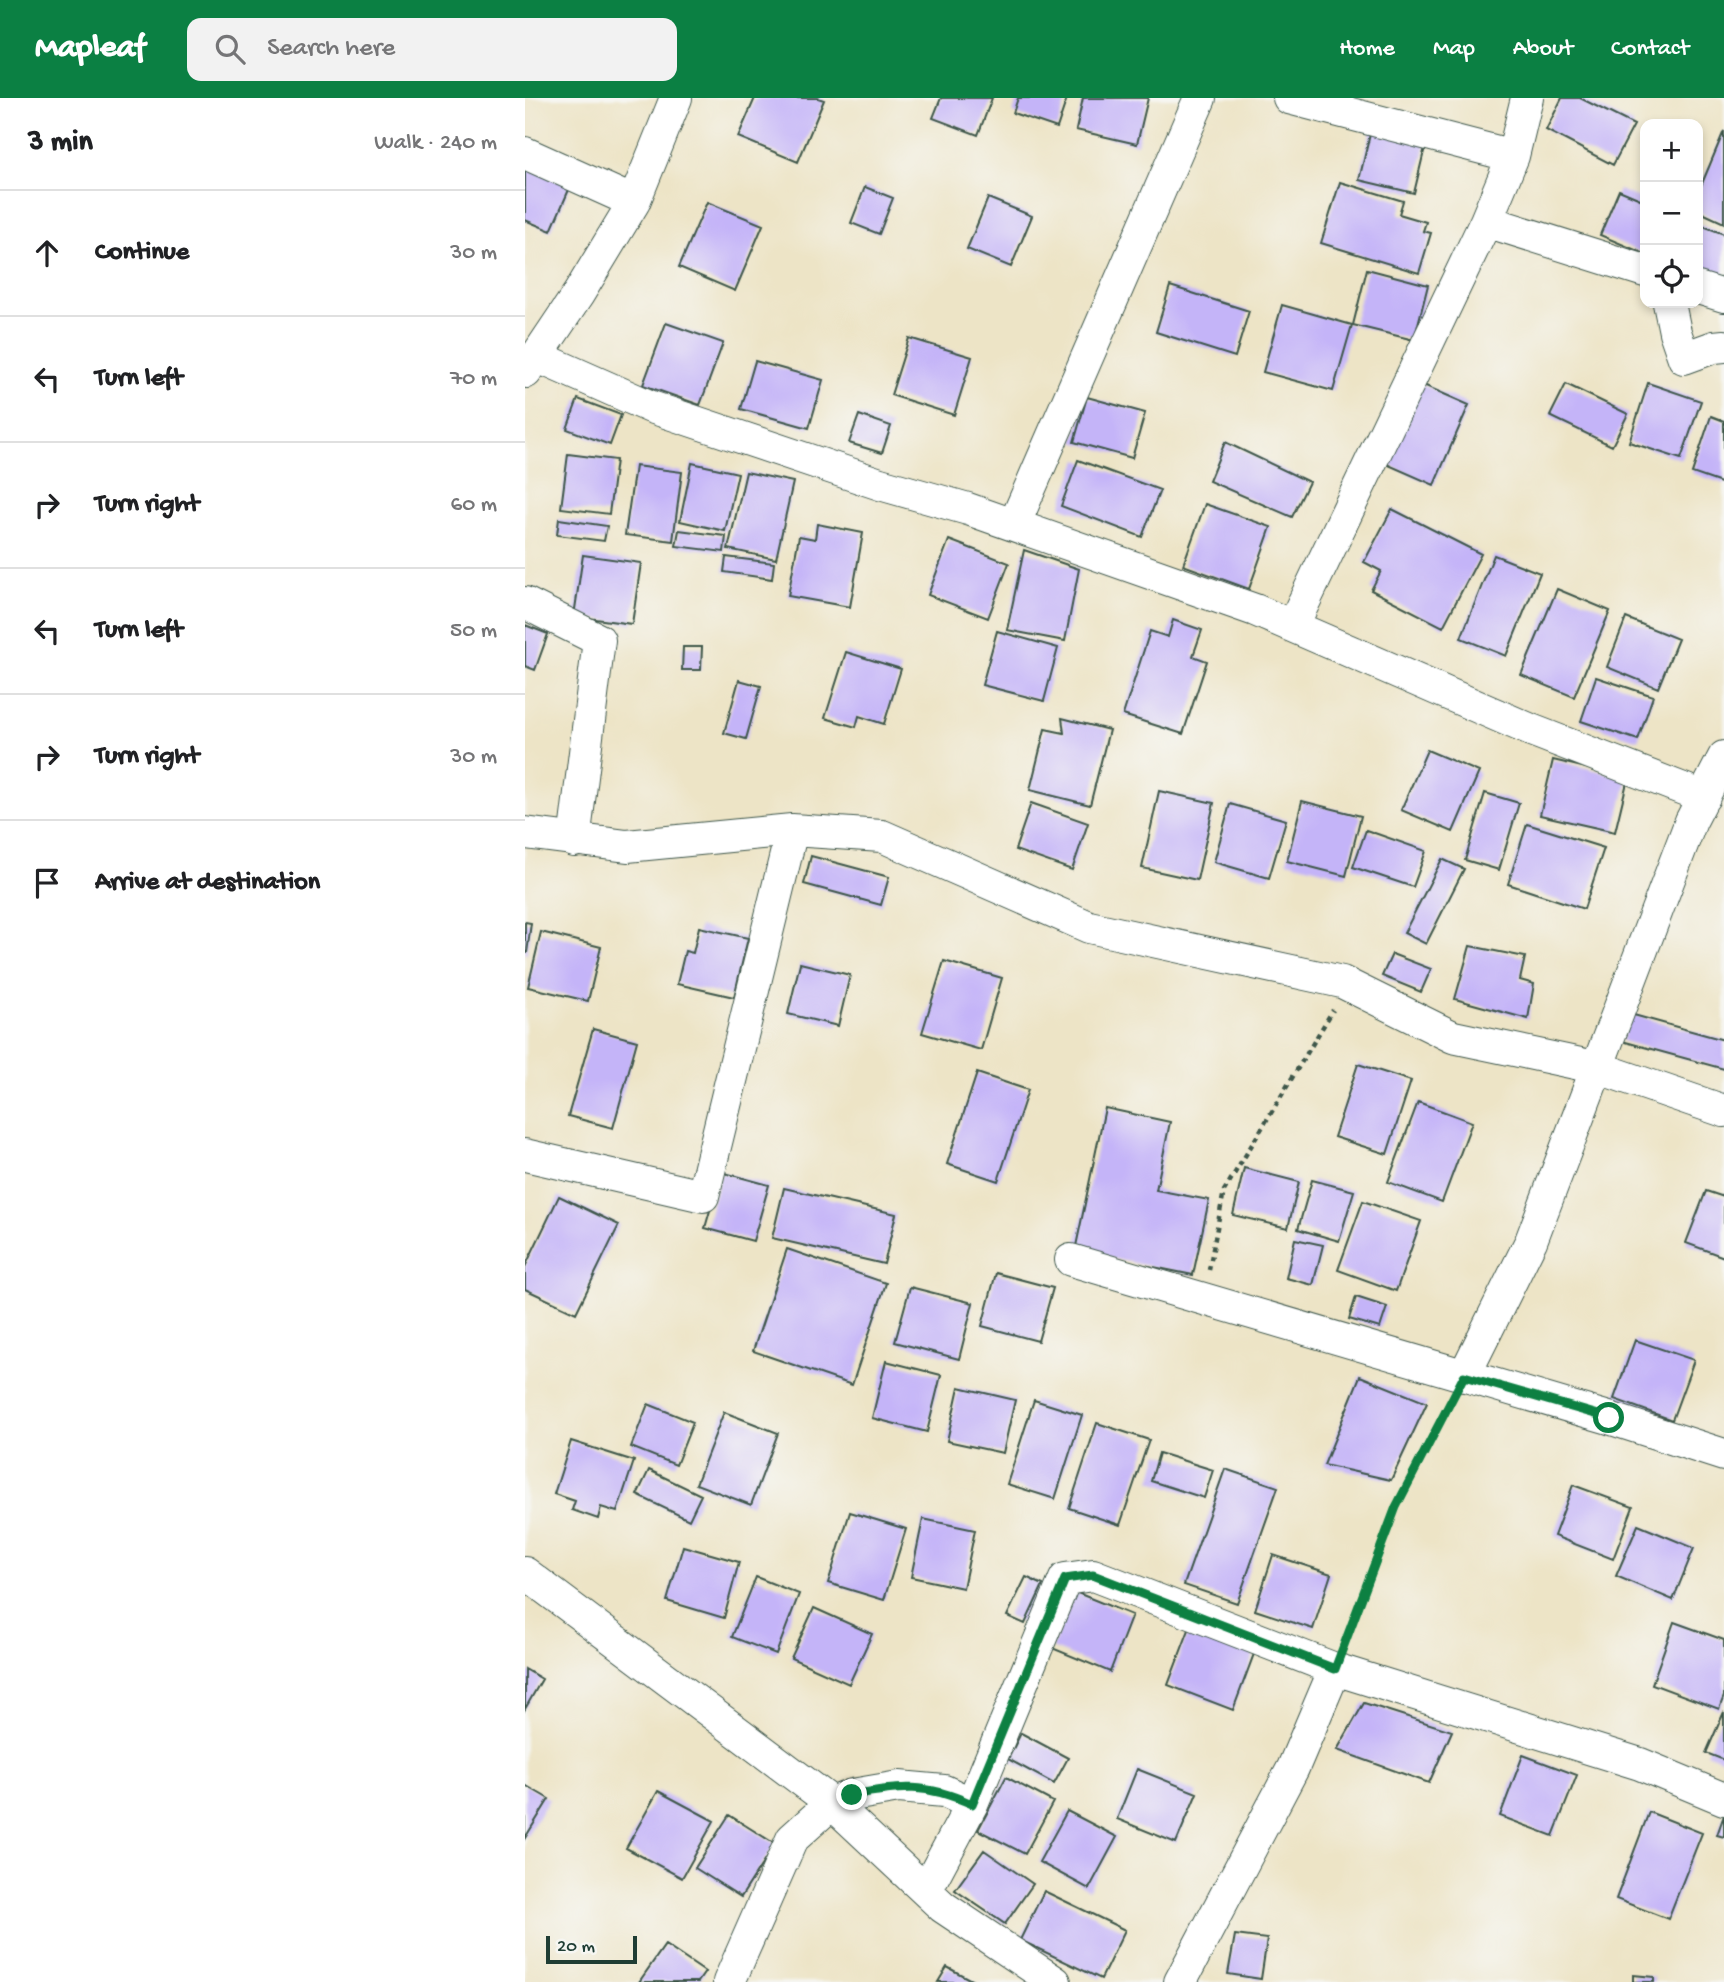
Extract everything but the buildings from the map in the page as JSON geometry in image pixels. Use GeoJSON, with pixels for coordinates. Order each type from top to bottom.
{"type":"FeatureCollection","features":[{"type":"Feature","properties":{"kind":"street"},"geometry":{"type":"LineString","coordinates":[[676,98],[634,202],[579,293],[531,365],[880,484],[968,509],[1293,625],[1369,661],[1531,730],[1704,797]]}},
{"type":"Feature","properties":{"kind":"street"},"geometry":{"type":"LineString","coordinates":[[1014,525],[1200,98]]}},
{"type":"Feature","properties":{"kind":"street"},"geometry":{"type":"LineString","coordinates":[[1289,98],[1513,156]]}},
{"type":"Feature","properties":{"kind":"street"},"geometry":{"type":"LineString","coordinates":[[1293,625],[1486,221],[1513,156],[1527,98]]}},
{"type":"Feature","properties":{"kind":"street"},"geometry":{"type":"LineString","coordinates":[[525,153],[634,202]]}},
{"type":"Feature","properties":{"kind":"street"},"geometry":{"type":"LineString","coordinates":[[1486,221],[1640,269]]}},
{"type":"Feature","properties":{"kind":"street"},"geometry":{"type":"LineString","coordinates":[[1703,290],[1724,296]]}},
{"type":"Feature","properties":{"kind":"street"},"geometry":{"type":"LineString","coordinates":[[1670,308],[1684,358],[1724,346]]}},
{"type":"Feature","properties":{"kind":"street"},"geometry":{"type":"LineString","coordinates":[[525,603],[599,640],[574,841]]}},
{"type":"Feature","properties":{"kind":"street"},"geometry":{"type":"LineString","coordinates":[[1464,1376],[1531,1241],[1691,821],[1724,757]]}},
{"type":"Feature","properties":{"kind":"street"},"geometry":{"type":"LineString","coordinates":[[525,1155],[703,1196],[792,830]]}},
{"type":"Feature","properties":{"kind":"street"},"geometry":{"type":"LineString","coordinates":[[525,833],[627,846],[792,830],[882,836],[1089,927],[1342,982],[1453,1037],[1599,1068],[1724,1111]]}},
{"type":"Feature","properties":{"kind":"street"},"geometry":{"type":"LineString","coordinates":[[1071,1261],[1724,1455]]}},
{"type":"Feature","properties":{"kind":"street"},"geometry":{"type":"LineString","coordinates":[[525,1573],[832,1803],[943,1907],[1055,1982]]}},
{"type":"Feature","properties":{"kind":"street"},"geometry":{"type":"LineString","coordinates":[[926,1890],[972,1804],[1065,1579],[1093,1575],[1335,1669],[1640,1764],[1724,1799]]}},
{"type":"Feature","properties":{"kind":"street"},"geometry":{"type":"LineString","coordinates":[[1181,1982],[1293,1768],[1335,1669]]}},
{"type":"Feature","properties":{"kind":"street"},"geometry":{"type":"LineString","coordinates":[[729,1982],[792,1839],[832,1803],[852,1795],[899,1787],[944,1791],[972,1804]]}},
{"type":"Feature","properties":{"kind":"path"},"geometry":{"type":"LineString","coordinates":[[1204,1299],[1224,1191],[1331,1017],[1342,982]]}},
{"type":"Feature","properties":{"kind":"path"},"geometry":{"type":"LineString","coordinates":[[1335,1669],[1396,1507],[1464,1376]]}},
{"type":"Feature","properties":{"kind":"route"},"geometry":{"type":"LineString","coordinates":[[852,1795],[899,1787],[944,1791],[972,1804],[1065,1579],[1093,1575],[1335,1669],[1396,1507],[1464,1376],[1609,1418]]}}]}
